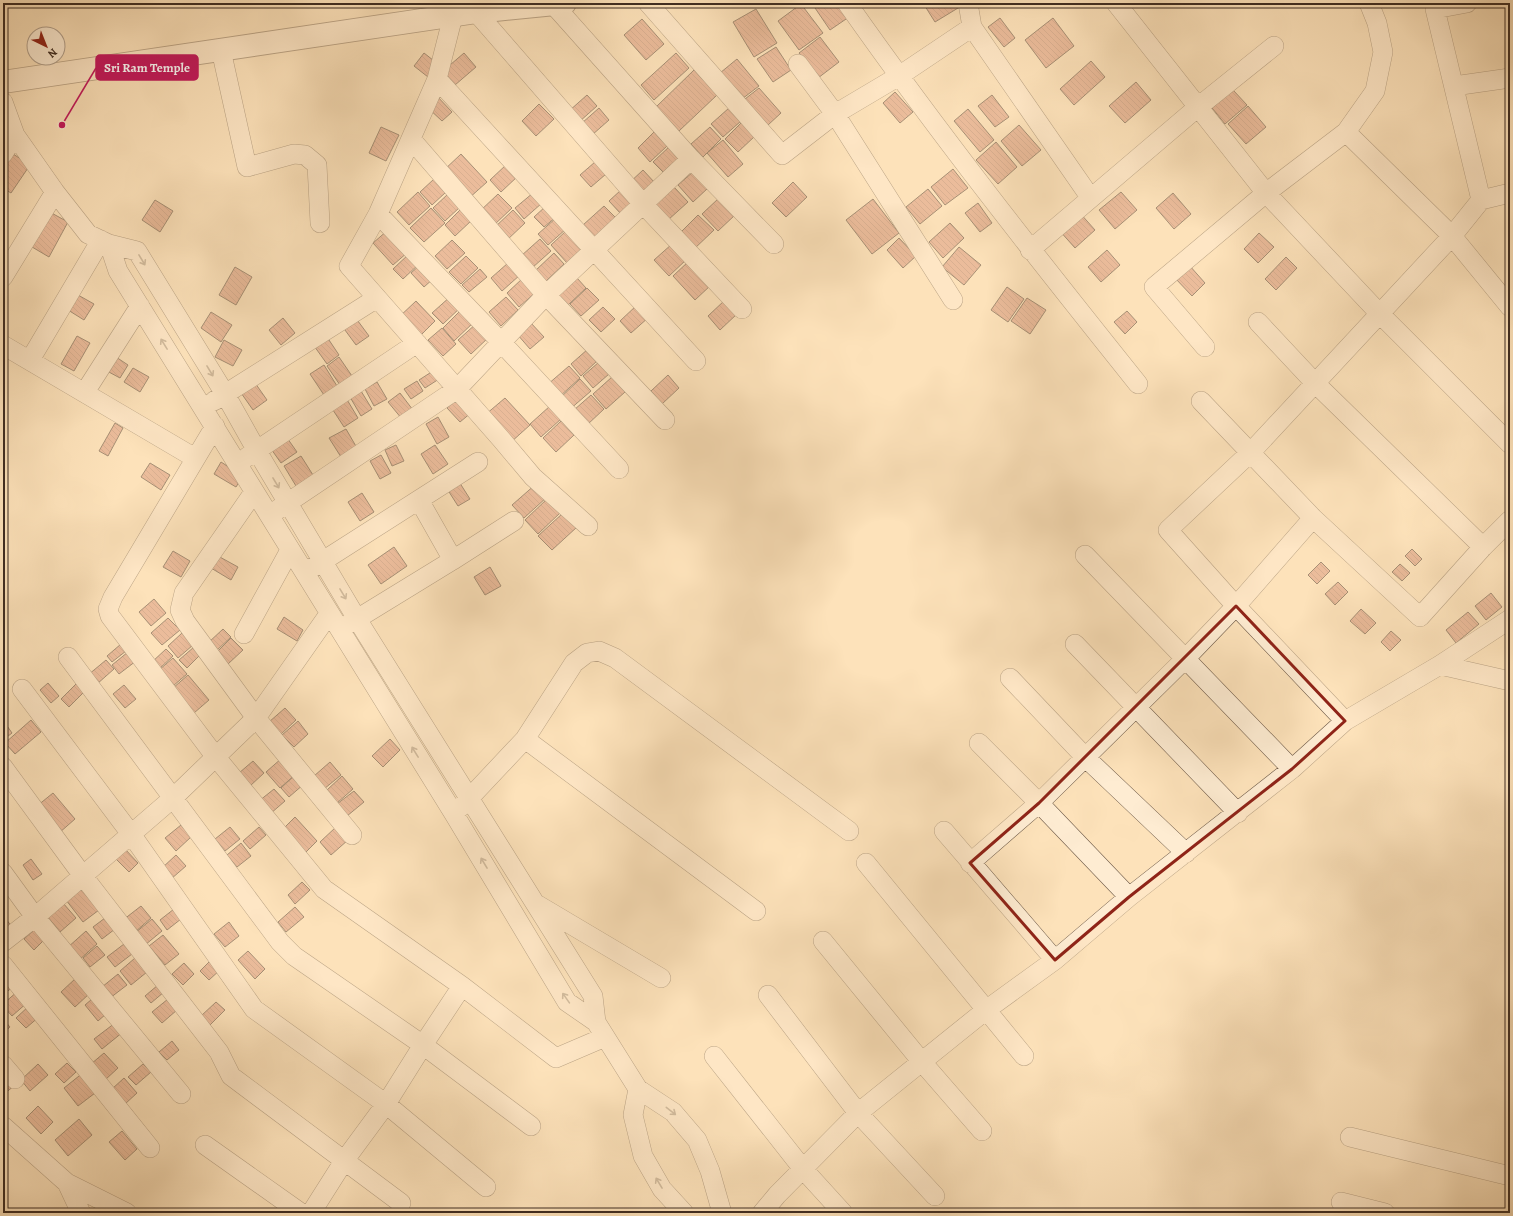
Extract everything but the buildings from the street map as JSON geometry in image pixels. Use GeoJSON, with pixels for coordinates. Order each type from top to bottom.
{"type":"FeatureCollection","features":[{"type":"Feature","properties":{"kind":"street"},"geometry":{"type":"LineString","coordinates":[[648,3],[782,155],[835,114],[899,76],[972,27]]}},
{"type":"Feature","properties":{"kind":"street"},"geometry":{"type":"LineString","coordinates":[[847,3],[899,76],[1030,250],[1138,384]]}},
{"type":"Feature","properties":{"kind":"street"},"geometry":{"type":"LineString","coordinates":[[968,3],[972,27],[1090,198]]}},
{"type":"Feature","properties":{"kind":"street"},"geometry":{"type":"LineString","coordinates":[[1116,3],[1266,193],[1379,313],[1510,444]]}},
{"type":"Feature","properties":{"kind":"street"},"geometry":{"type":"LineString","coordinates":[[1205,348],[1154,287],[1266,193],[1346,132],[1375,91],[1383,52],[1378,23],[1369,3]]}},
{"type":"Feature","properties":{"kind":"street"},"geometry":{"type":"LineString","coordinates":[[1467,3],[1435,9],[1481,200]]}},
{"type":"Feature","properties":{"kind":"street"},"geometry":{"type":"LineString","coordinates":[[3,82],[476,12],[557,4],[691,159],[774,244]]}},
{"type":"Feature","properties":{"kind":"street"},"geometry":{"type":"LineString","coordinates":[[476,12],[643,204],[742,308]]}},
{"type":"Feature","properties":{"kind":"street"},"geometry":{"type":"LineString","coordinates":[[453,16],[436,78],[411,139],[378,214],[349,266],[502,439],[533,477],[588,526]]}},
{"type":"Feature","properties":{"kind":"street"},"geometry":{"type":"LineString","coordinates":[[1030,250],[1198,106],[1274,46]]}},
{"type":"Feature","properties":{"kind":"street"},"geometry":{"type":"LineString","coordinates":[[221,50],[247,167],[294,154],[305,155],[318,165],[320,223]]}},
{"type":"Feature","properties":{"kind":"street"},"geometry":{"type":"LineString","coordinates":[[798,64],[835,114],[953,300]]}},
{"type":"Feature","properties":{"kind":"street"},"geometry":{"type":"LineString","coordinates":[[436,78],[696,361]]}},
{"type":"Feature","properties":{"kind":"street"},"geometry":{"type":"LineString","coordinates":[[1454,86],[1510,78]]}},
{"type":"Feature","properties":{"kind":"street"},"geometry":{"type":"LineString","coordinates":[[3,102],[15,135],[55,192],[88,234],[105,242],[136,251],[225,394],[256,451],[357,619],[592,996],[600,1029]]}},
{"type":"Feature","properties":{"kind":"street"},"geometry":{"type":"LineString","coordinates":[[1346,132],[1452,236],[1510,307]]}},
{"type":"Feature","properties":{"kind":"street"},"geometry":{"type":"LineString","coordinates":[[3,154],[15,135]]}},
{"type":"Feature","properties":{"kind":"street"},"geometry":{"type":"LineString","coordinates":[[411,139],[546,295],[665,420]]}},
{"type":"Feature","properties":{"kind":"street"},"geometry":{"type":"LineString","coordinates":[[270,515],[457,389],[546,295],[691,159]]}},
{"type":"Feature","properties":{"kind":"street"},"geometry":{"type":"LineString","coordinates":[[3,277],[55,192]]}},
{"type":"Feature","properties":{"kind":"street"},"geometry":{"type":"LineString","coordinates":[[1344,722],[1236,606],[1168,530],[1251,452],[1452,236],[1481,200],[1510,194]]}},
{"type":"Feature","properties":{"kind":"street"},"geometry":{"type":"LineString","coordinates":[[378,214],[501,342],[619,469]]}},
{"type":"Feature","properties":{"kind":"street"},"geometry":{"type":"LineString","coordinates":[[105,242],[118,271],[238,463],[254,492],[270,515],[334,622],[454,814],[568,1002],[600,1029],[638,1089],[673,1112],[697,1140],[710,1171],[722,1213]]}},
{"type":"Feature","properties":{"kind":"street"},"geometry":{"type":"LineString","coordinates":[[30,360],[105,242]]}},
{"type":"Feature","properties":{"kind":"street"},"geometry":{"type":"LineString","coordinates":[[203,408],[377,298]]}},
{"type":"Feature","properties":{"kind":"street"},"geometry":{"type":"LineString","coordinates":[[85,392],[140,306]]}},
{"type":"Feature","properties":{"kind":"street"},"geometry":{"type":"LineString","coordinates":[[1258,322],[1315,383],[1483,547]]}},
{"type":"Feature","properties":{"kind":"street"},"geometry":{"type":"LineString","coordinates":[[238,463],[417,344]]}},
{"type":"Feature","properties":{"kind":"street"},"geometry":{"type":"LineString","coordinates":[[3,345],[195,458]]}},
{"type":"Feature","properties":{"kind":"street"},"geometry":{"type":"LineString","coordinates":[[1201,400],[1313,518],[1420,617],[1483,547],[1510,520]]}},
{"type":"Feature","properties":{"kind":"street"},"geometry":{"type":"LineString","coordinates":[[215,426],[113,597],[108,609],[110,616],[215,756],[324,889],[462,986],[556,1058],[600,1029]]}},
{"type":"Feature","properties":{"kind":"street"},"geometry":{"type":"LineString","coordinates":[[305,573],[478,462]]}},
{"type":"Feature","properties":{"kind":"street"},"geometry":{"type":"LineString","coordinates":[[254,492],[184,593],[180,610],[185,621],[256,718],[352,835]]}},
{"type":"Feature","properties":{"kind":"street"},"geometry":{"type":"LineString","coordinates":[[419,500],[453,560]]}},
{"type":"Feature","properties":{"kind":"street"},"geometry":{"type":"LineString","coordinates":[[970,863],[1039,803],[1185,659],[1236,606],[1313,518]]}},
{"type":"Feature","properties":{"kind":"street"},"geometry":{"type":"LineString","coordinates":[[3,942],[36,917],[173,798],[256,718],[334,622],[357,619],[514,521]]}},
{"type":"Feature","properties":{"kind":"street"},"geometry":{"type":"LineString","coordinates":[[244,634],[290,550]]}},
{"type":"Feature","properties":{"kind":"street"},"geometry":{"type":"LineString","coordinates":[[1085,555],[1292,769]]}},
{"type":"Feature","properties":{"kind":"street"},"geometry":{"type":"LineString","coordinates":[[762,1213],[858,1113],[986,1010],[1055,960],[1129,897],[1238,813],[1292,769],[1344,722],[1440,665],[1510,619]]}},
{"type":"Feature","properties":{"kind":"street"},"geometry":{"type":"LineString","coordinates":[[1075,644],[1238,813]]}},
{"type":"Feature","properties":{"kind":"street"},"geometry":{"type":"LineString","coordinates":[[454,814],[525,739],[574,663],[587,653],[599,651],[615,658],[849,831]]}},
{"type":"Feature","properties":{"kind":"street"},"geometry":{"type":"LineString","coordinates":[[68,657],[280,942],[294,956],[423,1045],[531,1126]]}},
{"type":"Feature","properties":{"kind":"street"},"geometry":{"type":"LineString","coordinates":[[1440,665],[1510,681]]}},
{"type":"Feature","properties":{"kind":"street"},"geometry":{"type":"LineString","coordinates":[[1010,678],[1086,758],[1186,853]]}},
{"type":"Feature","properties":{"kind":"street"},"geometry":{"type":"LineString","coordinates":[[22,689],[131,834],[254,1009],[386,1104],[486,1187]]}},
{"type":"Feature","properties":{"kind":"street"},"geometry":{"type":"LineString","coordinates":[[525,739],[756,911]]}},
{"type":"Feature","properties":{"kind":"street"},"geometry":{"type":"LineString","coordinates":[[979,743],[1129,897]]}},
{"type":"Feature","properties":{"kind":"street"},"geometry":{"type":"LineString","coordinates":[[3,767],[83,876],[219,1052],[231,1076],[400,1203]]}},
{"type":"Feature","properties":{"kind":"street"},"geometry":{"type":"LineString","coordinates":[[944,831],[1055,960]]}},
{"type":"Feature","properties":{"kind":"street"},"geometry":{"type":"LineString","coordinates":[[866,863],[1024,1056]]}},
{"type":"Feature","properties":{"kind":"street"},"geometry":{"type":"LineString","coordinates":[[3,873],[36,917],[181,1094]]}},
{"type":"Feature","properties":{"kind":"street"},"geometry":{"type":"LineString","coordinates":[[496,883],[535,903],[661,978]]}},
{"type":"Feature","properties":{"kind":"street"},"geometry":{"type":"LineString","coordinates":[[823,941],[922,1062],[982,1131]]}},
{"type":"Feature","properties":{"kind":"street"},"geometry":{"type":"LineString","coordinates":[[3,965],[150,1148]]}},
{"type":"Feature","properties":{"kind":"street"},"geometry":{"type":"LineString","coordinates":[[311,1213],[344,1161],[386,1104],[462,986]]}},
{"type":"Feature","properties":{"kind":"street"},"geometry":{"type":"LineString","coordinates":[[768,995],[858,1113],[935,1196]]}},
{"type":"Feature","properties":{"kind":"street"},"geometry":{"type":"LineString","coordinates":[[714,1056],[803,1169],[844,1213]]}},
{"type":"Feature","properties":{"kind":"street"},"geometry":{"type":"LineString","coordinates":[[3,1065],[15,1079]]}},
{"type":"Feature","properties":{"kind":"street"},"geometry":{"type":"LineString","coordinates":[[638,1089],[633,1115],[643,1156],[662,1189],[684,1213]]}},
{"type":"Feature","properties":{"kind":"street"},"geometry":{"type":"LineString","coordinates":[[3,1126],[67,1183],[128,1213]]}},
{"type":"Feature","properties":{"kind":"street"},"geometry":{"type":"LineString","coordinates":[[1350,1137],[1510,1176]]}},
{"type":"Feature","properties":{"kind":"street"},"geometry":{"type":"LineString","coordinates":[[205,1145],[301,1213]]}},
{"type":"Feature","properties":{"kind":"street"},"geometry":{"type":"LineString","coordinates":[[67,1183],[67,1213]]}},
{"type":"Feature","properties":{"kind":"street"},"geometry":{"type":"LineString","coordinates":[[67,1183],[81,1213]]}},
{"type":"Feature","properties":{"kind":"street"},"geometry":{"type":"LineString","coordinates":[[1341,1202],[1385,1213]]}},
{"type":"Feature","properties":{"kind":"highlighted area"},"geometry":{"type":"Polygon","coordinates":[[[1236,606],[1345,721],[1292,769],[1129,897],[1055,960],[970,863],[1039,803],[1236,606]]]}},
{"type":"Feature","properties":{"kind":"place","name":"Sri Ram Temple"},"geometry":{"type":"Point","coordinates":[62,125]}}]}
